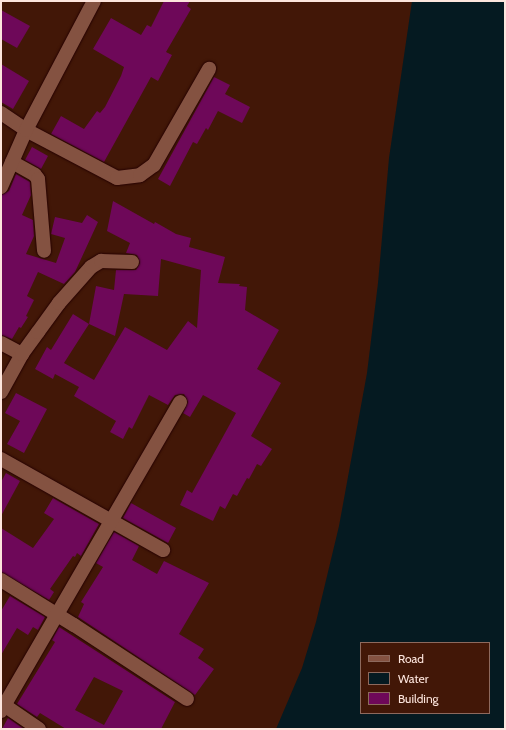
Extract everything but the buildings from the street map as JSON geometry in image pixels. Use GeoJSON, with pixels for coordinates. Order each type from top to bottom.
{"type":"FeatureCollection","features":[{"type":"Feature","properties":{"kind":"street"},"geometry":{"type":"LineString","coordinates":[[1,187],[26,130],[94,1]]}},
{"type":"Feature","properties":{"kind":"street"},"geometry":{"type":"LineString","coordinates":[[1,112],[26,130],[117,178],[140,175],[154,165],[209,69]]}},
{"type":"Feature","properties":{"kind":"street"},"geometry":{"type":"LineString","coordinates":[[12,162],[35,175],[38,179],[44,251]]}},
{"type":"Feature","properties":{"kind":"street"},"geometry":{"type":"LineString","coordinates":[[1,392],[22,354],[59,303],[91,267],[101,261],[132,262]]}},
{"type":"Feature","properties":{"kind":"street"},"geometry":{"type":"LineString","coordinates":[[1,343],[22,354]]}},
{"type":"Feature","properties":{"kind":"street"},"geometry":{"type":"LineString","coordinates":[[39,729],[2,706],[112,522],[180,402]]}},
{"type":"Feature","properties":{"kind":"street"},"geometry":{"type":"LineString","coordinates":[[1,459],[163,550]]}},
{"type":"Feature","properties":{"kind":"street"},"geometry":{"type":"LineString","coordinates":[[1,580],[187,699]]}},
{"type":"Feature","properties":{"kind":"water"},"geometry":{"type":"Polygon","coordinates":[[[412,1],[505,1],[505,729],[276,729],[302,668],[316,622],[339,526],[367,373],[378,283],[389,158],[412,1]]]}}]}
